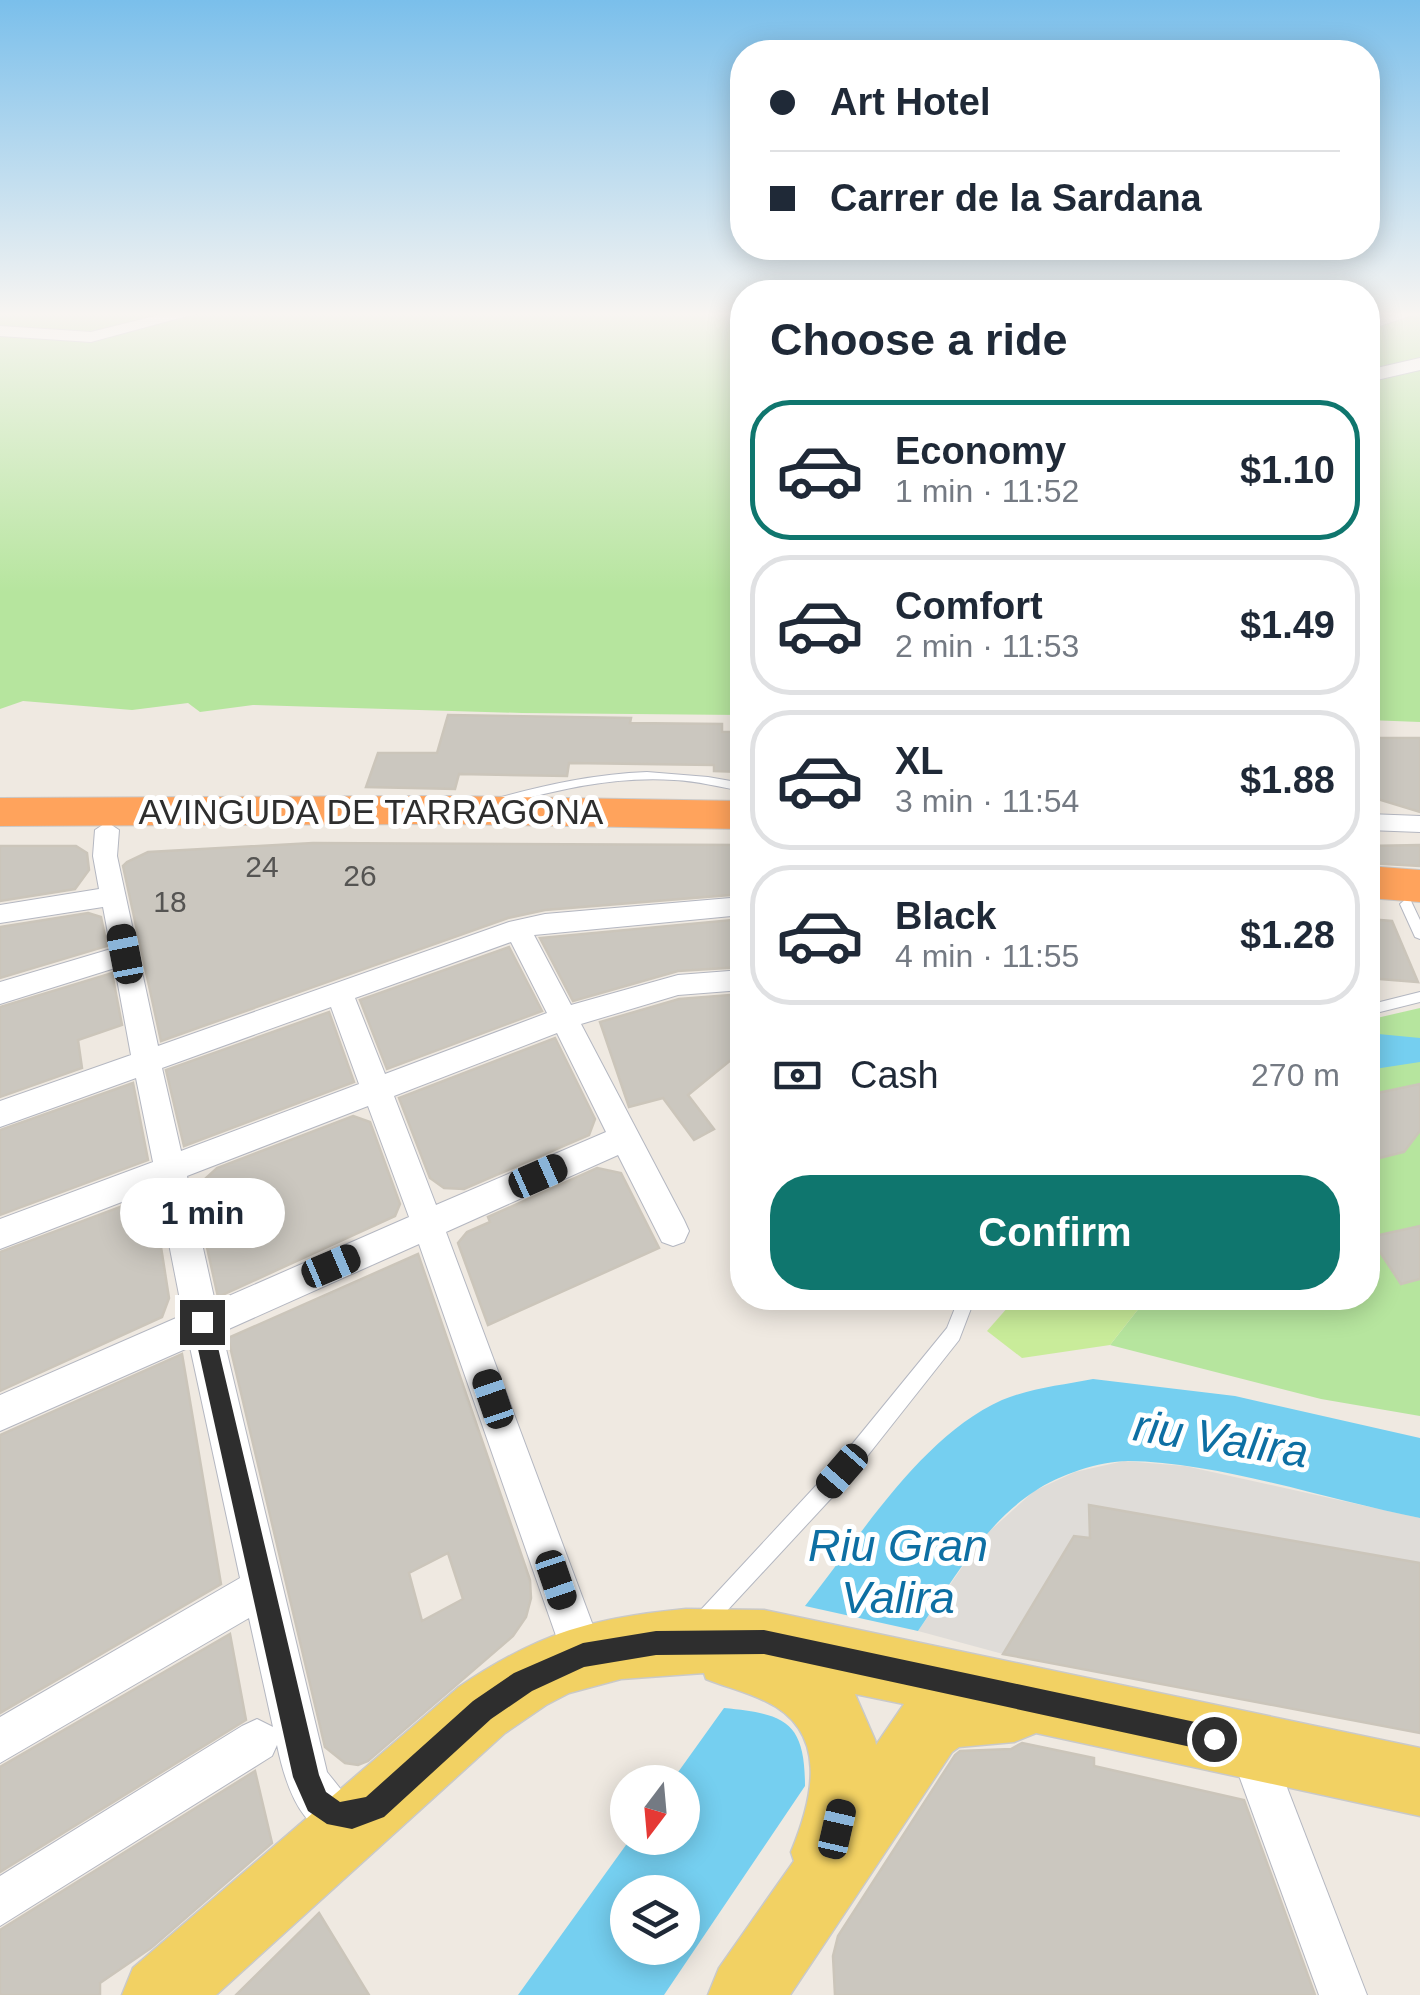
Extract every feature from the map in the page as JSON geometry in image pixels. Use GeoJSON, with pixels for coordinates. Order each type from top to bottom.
{"type":"FeatureCollection","features":[{"type":"Feature","properties":{"kind":"highway","name":"AVINGUDA DE TARRAGONA"},"geometry":{"type":"LineString","coordinates":[[0,812],[450,810],[730,815]]}},
{"type":"Feature","properties":{"kind":"highway","name":"AVINGUDA DE TARRAGONA"},"geometry":{"type":"LineString","coordinates":[[0,830],[730,829]]}},
{"type":"Feature","properties":{"kind":"main road"},"geometry":{"type":"LineString","coordinates":[[160,1995],[482,1710],[523,1682],[583,1655],[621,1647],[733,1648],[892,1667],[1420,1782]]}},
{"type":"Feature","properties":{"kind":"main road"},"geometry":{"type":"LineString","coordinates":[[733,1648],[804,1687],[827,1708],[841,1737],[848,1768],[837,1829],[765,1966]]}},
{"type":"Feature","properties":{"kind":"main road"},"geometry":{"type":"LineString","coordinates":[[765,1966],[928,1728],[946,1716],[970,1711],[1065,1707]]}},
{"type":"Feature","properties":{"kind":"street"},"geometry":{"type":"LineString","coordinates":[[1380,822],[1420,824]]}},
{"type":"Feature","properties":{"kind":"street"},"geometry":{"type":"LineString","coordinates":[[107,830],[105,856],[202,1322],[306,1777],[317,1802],[336,1814],[352,1816],[375,1807]]}},
{"type":"Feature","properties":{"kind":"street"},"geometry":{"type":"LineString","coordinates":[[0,914],[114,896]]}},
{"type":"Feature","properties":{"kind":"street"},"geometry":{"type":"LineString","coordinates":[[0,1114],[149,1068],[518,929],[545,923],[730,907]]}},
{"type":"Feature","properties":{"kind":"street"},"geometry":{"type":"LineString","coordinates":[[518,929],[556,1021],[673,1231]]}},
{"type":"Feature","properties":{"kind":"street"},"geometry":{"type":"LineString","coordinates":[[0,992],[112,958]]}},
{"type":"Feature","properties":{"kind":"street"},"geometry":{"type":"LineString","coordinates":[[0,1234],[556,1021],[678,985],[730,981]]}},
{"type":"Feature","properties":{"kind":"street"},"geometry":{"type":"LineString","coordinates":[[340,994],[480,1363],[583,1655]]}},
{"type":"Feature","properties":{"kind":"street"},"geometry":{"type":"LineString","coordinates":[[0,1412],[624,1138]]}},
{"type":"Feature","properties":{"kind":"street"},"geometry":{"type":"LineString","coordinates":[[0,1741],[264,1588]]}},
{"type":"Feature","properties":{"kind":"street"},"geometry":{"type":"LineString","coordinates":[[0,1903],[256,1741]]}},
{"type":"Feature","properties":{"kind":"street"},"geometry":{"type":"LineString","coordinates":[[1251,1746],[1343,1995]]}},
{"type":"Feature","properties":{"kind":"lane"},"geometry":{"type":"LineString","coordinates":[[450,810],[578,780],[621,775],[660,773],[730,785]]}},
{"type":"Feature","properties":{"kind":"lane"},"geometry":{"type":"LineString","coordinates":[[1380,1007],[1420,996]]}},
{"type":"Feature","properties":{"kind":"lane"},"geometry":{"type":"LineString","coordinates":[[733,1648],[842,1471],[956,1330],[962,1310]]}},
{"type":"Feature","properties":{"kind":"green space"},"geometry":{"type":"Polygon","coordinates":[[[0,406],[730,406],[730,715],[253,705],[200,712],[188,703],[132,710],[23,701],[0,709],[0,406]]]}},
{"type":"Feature","properties":{"kind":"green space"},"geometry":{"type":"Polygon","coordinates":[[[1380,406],[1420,406],[1420,722],[1380,720],[1380,406]]]}},
{"type":"Feature","properties":{"kind":"green space"},"geometry":{"type":"Polygon","coordinates":[[[1420,1008],[1420,1416],[1321,1399],[1110,1345],[1138,1310],[1380,1310],[1380,1017],[1420,1008]]]}},
{"type":"Feature","properties":{"kind":"green space"},"geometry":{"type":"Polygon","coordinates":[[[1005,1310],[1138,1310],[1110,1345],[1022,1358],[987,1331],[1005,1310]]]}},
{"type":"Feature","properties":{"kind":"shaded area"},"geometry":{"type":"Polygon","coordinates":[[[1124,1461],[1185,1466],[1420,1518],[1420,1563],[1089,1506],[1420,1597],[1074,1536],[1003,1654],[918,1631],[983,1537],[1034,1491],[1075,1472],[1124,1461]]]}},
{"type":"Feature","properties":{"kind":"water"},"geometry":{"type":"Polygon","coordinates":[[[1380,1034],[1420,1038],[1420,1062],[1380,1068],[1380,1034]]]}},
{"type":"Feature","properties":{"kind":"water","name":"Riu Gran Valira"},"geometry":{"type":"Polygon","coordinates":[[[1093,1379],[1235,1396],[1420,1438],[1420,1518],[1199,1468],[1117,1462],[1067,1474],[1017,1504],[970,1555],[918,1631],[805,1606],[894,1491],[945,1438],[1002,1400],[1093,1379]]]}},
{"type":"Feature","properties":{"kind":"water","name":"Riu Gran Valira"},"geometry":{"type":"Polygon","coordinates":[[[724,1708],[762,1714],[787,1725],[801,1747],[805,1786],[700,1942],[700,1875],[610,1875],[610,1965],[684,1965],[664,1995],[518,1995],[619,1855],[700,1855],[700,1765],[683,1765],[724,1708]]]}},
{"type":"Feature","properties":{"kind":"building"},"geometry":{"type":"Polygon","coordinates":[[[448,715],[631,718],[630,723],[722,724],[722,732],[730,732],[730,772],[714,771],[714,765],[569,763],[567,776],[459,774],[455,789],[366,787],[378,753],[437,753],[448,715]]]}},
{"type":"Feature","properties":{"kind":"building"},"geometry":{"type":"Polygon","coordinates":[[[1380,738],[1420,738],[1420,812],[1380,800],[1380,738]]]}},
{"type":"Feature","properties":{"kind":"building"},"geometry":{"type":"Polygon","coordinates":[[[313,843],[730,845],[730,895],[545,910],[508,918],[161,1041],[123,866],[148,852],[313,843]]]}},
{"type":"Feature","properties":{"kind":"building"},"geometry":{"type":"Polygon","coordinates":[[[1420,845],[1420,866],[1380,864],[1380,846],[1420,845]]]}},
{"type":"Feature","properties":{"kind":"building"},"geometry":{"type":"Polygon","coordinates":[[[0,846],[76,846],[87,853],[89,870],[75,889],[0,901],[0,846]]]}},
{"type":"Feature","properties":{"kind":"building"},"geometry":{"type":"Polygon","coordinates":[[[88,913],[101,917],[107,946],[0,978],[0,927],[88,913]]]}},
{"type":"Feature","properties":{"kind":"building"},"geometry":{"type":"Polygon","coordinates":[[[730,920],[730,968],[678,971],[573,1001],[540,938],[730,920]]]}},
{"type":"Feature","properties":{"kind":"building"},"geometry":{"type":"Polygon","coordinates":[[[1380,920],[1392,921],[1418,982],[1380,979],[1380,920]]]}},
{"type":"Feature","properties":{"kind":"building"},"geometry":{"type":"Polygon","coordinates":[[[509,947],[542,1011],[387,1069],[360,1000],[509,947]]]}},
{"type":"Feature","properties":{"kind":"building"},"geometry":{"type":"Polygon","coordinates":[[[112,973],[122,1025],[78,1040],[82,1068],[0,1097],[0,1007],[112,973]]]}},
{"type":"Feature","properties":{"kind":"building"},"geometry":{"type":"Polygon","coordinates":[[[730,995],[730,1061],[688,1095],[714,1129],[694,1140],[663,1098],[629,1107],[600,1022],[679,999],[730,995]]]}},
{"type":"Feature","properties":{"kind":"building"},"geometry":{"type":"Polygon","coordinates":[[[329,1012],[354,1082],[184,1146],[166,1070],[329,1012]]]}},
{"type":"Feature","properties":{"kind":"building"},"geometry":{"type":"Polygon","coordinates":[[[555,1038],[595,1119],[589,1135],[464,1189],[444,1188],[430,1178],[399,1098],[555,1038]]]}},
{"type":"Feature","properties":{"kind":"building"},"geometry":{"type":"Polygon","coordinates":[[[133,1083],[148,1160],[0,1215],[0,1130],[133,1083]]]}},
{"type":"Feature","properties":{"kind":"building"},"geometry":{"type":"Polygon","coordinates":[[[1420,1084],[1420,1131],[1404,1152],[1380,1158],[1380,1092],[1420,1084]]]}},
{"type":"Feature","properties":{"kind":"building"},"geometry":{"type":"Polygon","coordinates":[[[353,1116],[370,1122],[400,1204],[395,1216],[218,1297],[194,1189],[217,1168],[353,1116]]]}},
{"type":"Feature","properties":{"kind":"building"},"geometry":{"type":"Polygon","coordinates":[[[597,1168],[621,1173],[659,1248],[488,1325],[458,1243],[467,1232],[490,1222],[488,1217],[597,1168]]]}},
{"type":"Feature","properties":{"kind":"building"},"geometry":{"type":"Polygon","coordinates":[[[141,1199],[151,1204],[156,1215],[169,1298],[162,1317],[0,1391],[0,1252],[141,1199]]]}},
{"type":"Feature","properties":{"kind":"building"},"geometry":{"type":"Polygon","coordinates":[[[1420,1226],[1420,1279],[1401,1284],[1380,1252],[1380,1235],[1420,1226]]]}},
{"type":"Feature","properties":{"kind":"building"},"geometry":{"type":"Polygon","coordinates":[[[418,1254],[530,1580],[526,1617],[513,1636],[368,1761],[358,1765],[345,1763],[325,1747],[228,1338],[418,1254]],[[448,1553],[409,1573],[422,1621],[463,1599],[448,1553]]]}},
{"type":"Feature","properties":{"kind":"building"},"geometry":{"type":"Polygon","coordinates":[[[182,1354],[221,1584],[0,1713],[0,1435],[182,1354]]]}},
{"type":"Feature","properties":{"kind":"building"},"geometry":{"type":"Polygon","coordinates":[[[1089,1505],[1420,1563],[1420,1733],[1003,1654],[1074,1536],[1090,1538],[1089,1505]]]}},
{"type":"Feature","properties":{"kind":"building"},"geometry":{"type":"Polygon","coordinates":[[[230,1634],[246,1720],[0,1872],[0,1767],[230,1634]]]}},
{"type":"Feature","properties":{"kind":"building"},"geometry":{"type":"Polygon","coordinates":[[[1022,1743],[1094,1758],[1094,1766],[1244,1800],[1315,1995],[835,1995],[833,1956],[838,1936],[955,1755],[960,1751],[1011,1749],[1022,1743]]]}},
{"type":"Feature","properties":{"kind":"building"},"geometry":{"type":"Polygon","coordinates":[[[255,1771],[272,1843],[151,1948],[100,1983],[100,1995],[0,1995],[0,1930],[255,1771]]]}},
{"type":"Feature","properties":{"kind":"building"},"geometry":{"type":"Polygon","coordinates":[[[319,1913],[369,1995],[236,1995],[319,1913]]]}},
{"type":"Feature","properties":{"kind":"route"},"geometry":{"type":"LineString","coordinates":[[202,1322],[306,1777],[317,1802],[336,1814],[352,1816],[375,1807],[482,1710],[523,1682],[583,1655],[656,1643],[764,1642],[1214,1739]]}},
{"type":"Feature","properties":{"kind":"water label","name":"riu Valira"},"geometry":{"type":"Point","coordinates":[1221,1438]}}]}
